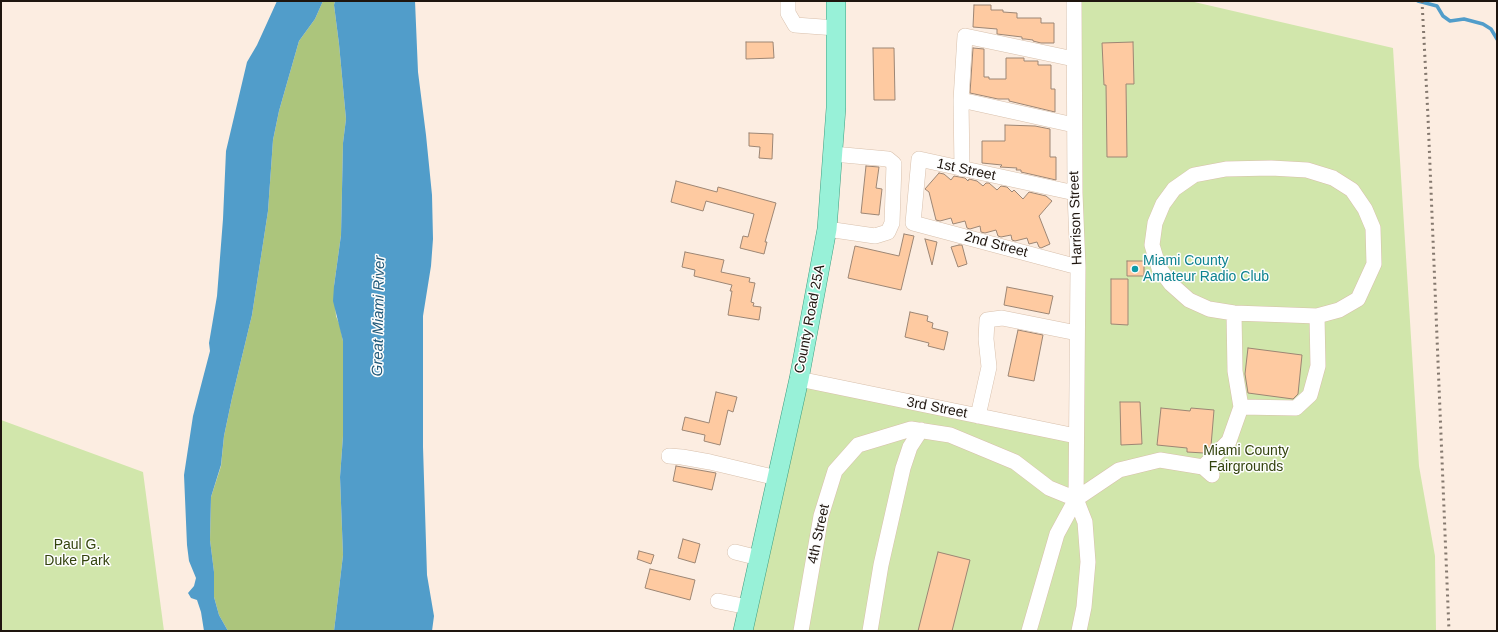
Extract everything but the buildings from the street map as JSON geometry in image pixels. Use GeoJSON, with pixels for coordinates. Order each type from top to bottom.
{"type":"FeatureCollection","features":[{"type":"Feature","properties":{"kind":"main road","name":"County Road 25A"},"geometry":{"type":"LineString","coordinates":[[743,631],[799,379],[827,229],[836,108],[836,1]]}},
{"type":"Feature","properties":{"kind":"street"},"geometry":{"type":"LineString","coordinates":[[788,1],[788,13],[795,25],[836,28]]}},
{"type":"Feature","properties":{"kind":"street","name":"Harrison Street"},"geometry":{"type":"LineString","coordinates":[[1074,1],[1074,193],[1078,267],[1076,499]]}},
{"type":"Feature","properties":{"kind":"street"},"geometry":{"type":"LineString","coordinates":[[962,169],[961,100],[965,36],[1074,59]]}},
{"type":"Feature","properties":{"kind":"street"},"geometry":{"type":"LineString","coordinates":[[961,100],[1074,125]]}},
{"type":"Feature","properties":{"kind":"street"},"geometry":{"type":"LineString","coordinates":[[827,229],[876,236],[888,232],[892,223],[894,164],[884,159],[833,154]]}},
{"type":"Feature","properties":{"kind":"street","name":"1st Street"},"geometry":{"type":"LineString","coordinates":[[913,223],[919,160],[1074,193]]}},
{"type":"Feature","properties":{"kind":"street"},"geometry":{"type":"LineString","coordinates":[[1270,168],[1307,170],[1333,178],[1352,190],[1365,209],[1373,228],[1374,264],[1358,299],[1340,310],[1317,316],[1234,312],[1209,309],[1189,300],[1171,284],[1159,268],[1152,245],[1155,223],[1163,204],[1174,189],[1194,175],[1226,169],[1270,168]]}},
{"type":"Feature","properties":{"kind":"street","name":"2nd Street"},"geometry":{"type":"LineString","coordinates":[[913,223],[1078,267]]}},
{"type":"Feature","properties":{"kind":"street"},"geometry":{"type":"LineString","coordinates":[[1029,631],[1057,534],[1076,499],[1119,470],[1160,460],[1207,471],[1229,441],[1241,407],[1235,371],[1234,312]]}},
{"type":"Feature","properties":{"kind":"street"},"geometry":{"type":"LineString","coordinates":[[1241,407],[1296,408],[1310,395],[1318,366],[1317,316]]}},
{"type":"Feature","properties":{"kind":"street"},"geometry":{"type":"LineString","coordinates":[[978,416],[989,367],[986,339],[987,320],[1002,318],[1077,333]]}},
{"type":"Feature","properties":{"kind":"street","name":"3rd Street"},"geometry":{"type":"LineString","coordinates":[[799,379],[1076,436]]}},
{"type":"Feature","properties":{"kind":"street","name":"4th Street"},"geometry":{"type":"LineString","coordinates":[[801,631],[823,510],[835,471],[858,445],[910,428],[921,430]]}},
{"type":"Feature","properties":{"kind":"street"},"geometry":{"type":"LineString","coordinates":[[870,631],[881,566],[903,468],[910,447],[921,430],[950,435],[1015,462],[1048,488],[1076,499],[1085,522],[1088,562],[1084,607],[1079,631]]}},
{"type":"Feature","properties":{"kind":"street"},"geometry":{"type":"LineString","coordinates":[[669,456],[710,462],[777,478]]}},
{"type":"Feature","properties":{"kind":"street"},"geometry":{"type":"LineString","coordinates":[[735,552],[759,558]]}},
{"type":"Feature","properties":{"kind":"street"},"geometry":{"type":"LineString","coordinates":[[718,601],[748,607]]}},
{"type":"Feature","properties":{"kind":"green space"},"geometry":{"type":"Polygon","coordinates":[[[323,1],[335,1],[334,5],[346,119],[343,143],[341,235],[334,286],[336,316],[343,341],[343,436],[340,477],[343,555],[334,631],[228,631],[219,615],[214,597],[214,572],[210,540],[211,497],[221,466],[224,436],[252,315],[268,211],[273,140],[279,111],[299,41],[315,19],[323,1]]]}},
{"type":"Feature","properties":{"kind":"green space","name":"Miami County Fairgrounds"},"geometry":{"type":"Polygon","coordinates":[[[1074,1],[1190,1],[1393,48],[1419,466],[1435,556],[1436,631],[743,631],[799,379],[1075,436],[1074,1]]]}},
{"type":"Feature","properties":{"kind":"green space","name":"Paul G. Duke Park"},"geometry":{"type":"Polygon","coordinates":[[[1,420],[143,472],[164,631],[1,631],[1,420]]]}},
{"type":"Feature","properties":{"kind":"water"},"geometry":{"type":"Polygon","coordinates":[[[277,1],[323,1],[315,19],[299,41],[279,111],[273,140],[268,211],[252,315],[224,436],[221,465],[211,497],[210,540],[214,572],[214,597],[219,615],[228,631],[204,631],[201,612],[197,600],[191,598],[188,593],[194,586],[196,578],[189,561],[187,545],[184,475],[193,416],[210,351],[209,343],[217,296],[223,219],[226,151],[247,62],[257,45],[277,1]]]}},
{"type":"Feature","properties":{"kind":"water","name":"Great Miami River"},"geometry":{"type":"Polygon","coordinates":[[[335,1],[415,1],[418,72],[432,195],[433,239],[431,266],[423,316],[423,447],[427,575],[434,616],[432,631],[334,631],[343,555],[340,477],[343,436],[343,341],[333,301],[341,235],[343,143],[346,119],[334,5],[335,1]]]}},
{"type":"Feature","properties":{"kind":"waterway"},"geometry":{"type":"LineString","coordinates":[[1418,1],[1437,6],[1443,16],[1450,21],[1464,19],[1483,24],[1491,29],[1497,39]]}},
{"type":"Feature","properties":{"kind":"railway"},"geometry":{"type":"LineString","coordinates":[[1422,1],[1449,631]]}},
{"type":"Feature","properties":{"kind":"place","name":"Miami County Amateur Radio Club"},"geometry":{"type":"Point","coordinates":[1135,269]}}]}
